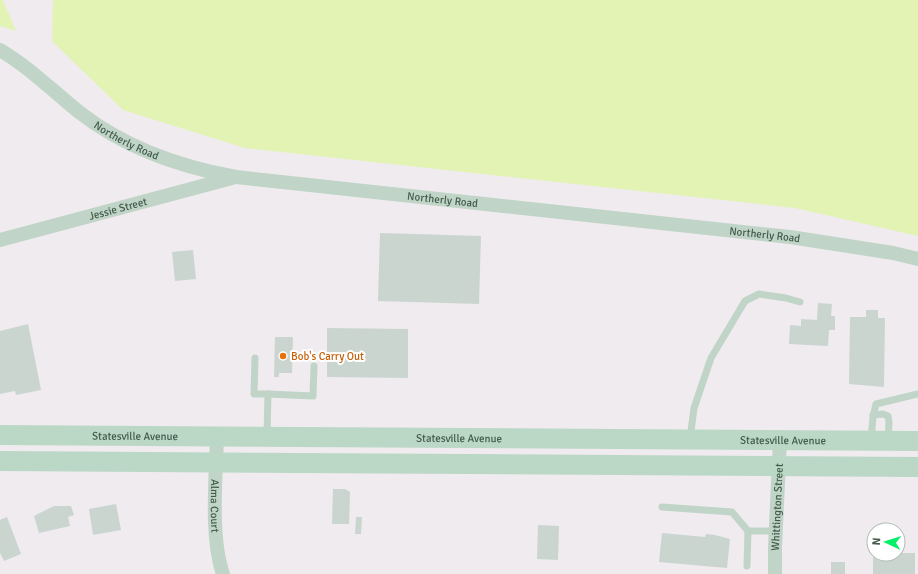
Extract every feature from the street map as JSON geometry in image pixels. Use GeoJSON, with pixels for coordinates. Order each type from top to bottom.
{"type":"FeatureCollection","features":[{"type":"Feature","properties":{"kind":"main road","name":"Statesville Avenue"},"geometry":{"type":"LineString","coordinates":[[0,435],[918,441]]}},
{"type":"Feature","properties":{"kind":"main road"},"geometry":{"type":"LineString","coordinates":[[0,461],[918,467]]}},
{"type":"Feature","properties":{"kind":"street","name":"Northerly Road"},"geometry":{"type":"LineString","coordinates":[[0,50],[21,62],[80,113],[122,140],[156,156],[182,165],[236,177],[790,237],[893,253],[918,259]]}},
{"type":"Feature","properties":{"kind":"street","name":"Jessie Street"},"geometry":{"type":"LineString","coordinates":[[0,240],[236,177]]}},
{"type":"Feature","properties":{"kind":"street","name":"Alma Court"},"geometry":{"type":"LineString","coordinates":[[217,436],[216,540],[218,560],[223,574]]}},
{"type":"Feature","properties":{"kind":"street","name":"Whittington Street"},"geometry":{"type":"LineString","coordinates":[[775,574],[775,531],[780,440]]}},
{"type":"Feature","properties":{"kind":"lane"},"geometry":{"type":"LineString","coordinates":[[690,439],[694,408],[711,358],[745,301],[759,294],[786,298],[800,302]]}},
{"type":"Feature","properties":{"kind":"lane"},"geometry":{"type":"LineString","coordinates":[[255,358],[254,394],[313,396],[314,366]]}},
{"type":"Feature","properties":{"kind":"lane"},"geometry":{"type":"LineString","coordinates":[[267,436],[268,394]]}},
{"type":"Feature","properties":{"kind":"lane"},"geometry":{"type":"LineString","coordinates":[[879,441],[873,415],[876,404],[918,394]]}},
{"type":"Feature","properties":{"kind":"lane"},"geometry":{"type":"LineString","coordinates":[[873,415],[883,414],[888,416],[889,422],[879,441]]}},
{"type":"Feature","properties":{"kind":"lane"},"geometry":{"type":"LineString","coordinates":[[662,507],[732,512],[748,531],[747,566]]}},
{"type":"Feature","properties":{"kind":"lane"},"geometry":{"type":"LineString","coordinates":[[748,531],[775,531]]}},
{"type":"Feature","properties":{"kind":"green space"},"geometry":{"type":"Polygon","coordinates":[[[0,0],[3,0],[16,31],[0,26],[0,0]]]}},
{"type":"Feature","properties":{"kind":"green space"},"geometry":{"type":"Polygon","coordinates":[[[53,0],[918,0],[918,236],[795,208],[245,148],[123,110],[52,41],[53,0]]]}},
{"type":"Feature","properties":{"kind":"building"},"geometry":{"type":"Polygon","coordinates":[[[380,233],[481,236],[479,304],[378,301],[380,233]]]}},
{"type":"Feature","properties":{"kind":"building"},"geometry":{"type":"Polygon","coordinates":[[[193,250],[196,279],[175,281],[172,252],[193,250]]]}},
{"type":"Feature","properties":{"kind":"building"},"geometry":{"type":"Polygon","coordinates":[[[818,303],[832,304],[831,316],[835,316],[835,330],[829,330],[828,346],[789,344],[790,325],[801,326],[801,319],[817,320],[818,303]]]}},
{"type":"Feature","properties":{"kind":"building"},"geometry":{"type":"Polygon","coordinates":[[[866,310],[878,310],[878,318],[885,318],[884,387],[849,384],[850,317],[866,317],[866,310]]]}},
{"type":"Feature","properties":{"kind":"building"},"geometry":{"type":"Polygon","coordinates":[[[28,324],[41,390],[16,395],[15,391],[0,394],[0,331],[28,324]]]}},
{"type":"Feature","properties":{"kind":"building"},"geometry":{"type":"Polygon","coordinates":[[[327,328],[408,329],[408,378],[327,377],[327,328]]]}},
{"type":"Feature","properties":{"kind":"building"},"geometry":{"type":"Polygon","coordinates":[[[275,337],[293,337],[292,373],[279,373],[279,377],[274,377],[275,337]]]}},
{"type":"Feature","properties":{"kind":"building"},"geometry":{"type":"Polygon","coordinates":[[[333,489],[345,489],[350,492],[349,524],[332,524],[333,489]]]}},
{"type":"Feature","properties":{"kind":"building"},"geometry":{"type":"Polygon","coordinates":[[[116,504],[121,530],[93,535],[89,509],[116,504]]]}},
{"type":"Feature","properties":{"kind":"building"},"geometry":{"type":"Polygon","coordinates":[[[54,506],[71,506],[74,515],[68,517],[70,526],[39,533],[34,516],[54,506]]]}},
{"type":"Feature","properties":{"kind":"building"},"geometry":{"type":"Polygon","coordinates":[[[7,517],[21,554],[4,561],[0,553],[0,520],[7,517]]]}},
{"type":"Feature","properties":{"kind":"building"},"geometry":{"type":"Polygon","coordinates":[[[356,517],[362,517],[361,534],[355,534],[356,517]]]}},
{"type":"Feature","properties":{"kind":"building"},"geometry":{"type":"Polygon","coordinates":[[[538,525],[559,526],[558,560],[537,559],[538,525]]]}},
{"type":"Feature","properties":{"kind":"building"},"geometry":{"type":"Polygon","coordinates":[[[662,533],[705,537],[706,534],[730,539],[727,568],[659,562],[662,533]]]}},
{"type":"Feature","properties":{"kind":"building"},"geometry":{"type":"Polygon","coordinates":[[[906,553],[915,553],[915,574],[873,574],[873,562],[906,562],[906,553]]]}},
{"type":"Feature","properties":{"kind":"building"},"geometry":{"type":"Polygon","coordinates":[[[831,562],[845,562],[845,574],[831,574],[831,562]]]}},
{"type":"Feature","properties":{"kind":"place","name":"Bob's Carry Out"},"geometry":{"type":"Point","coordinates":[283,356]}}]}
